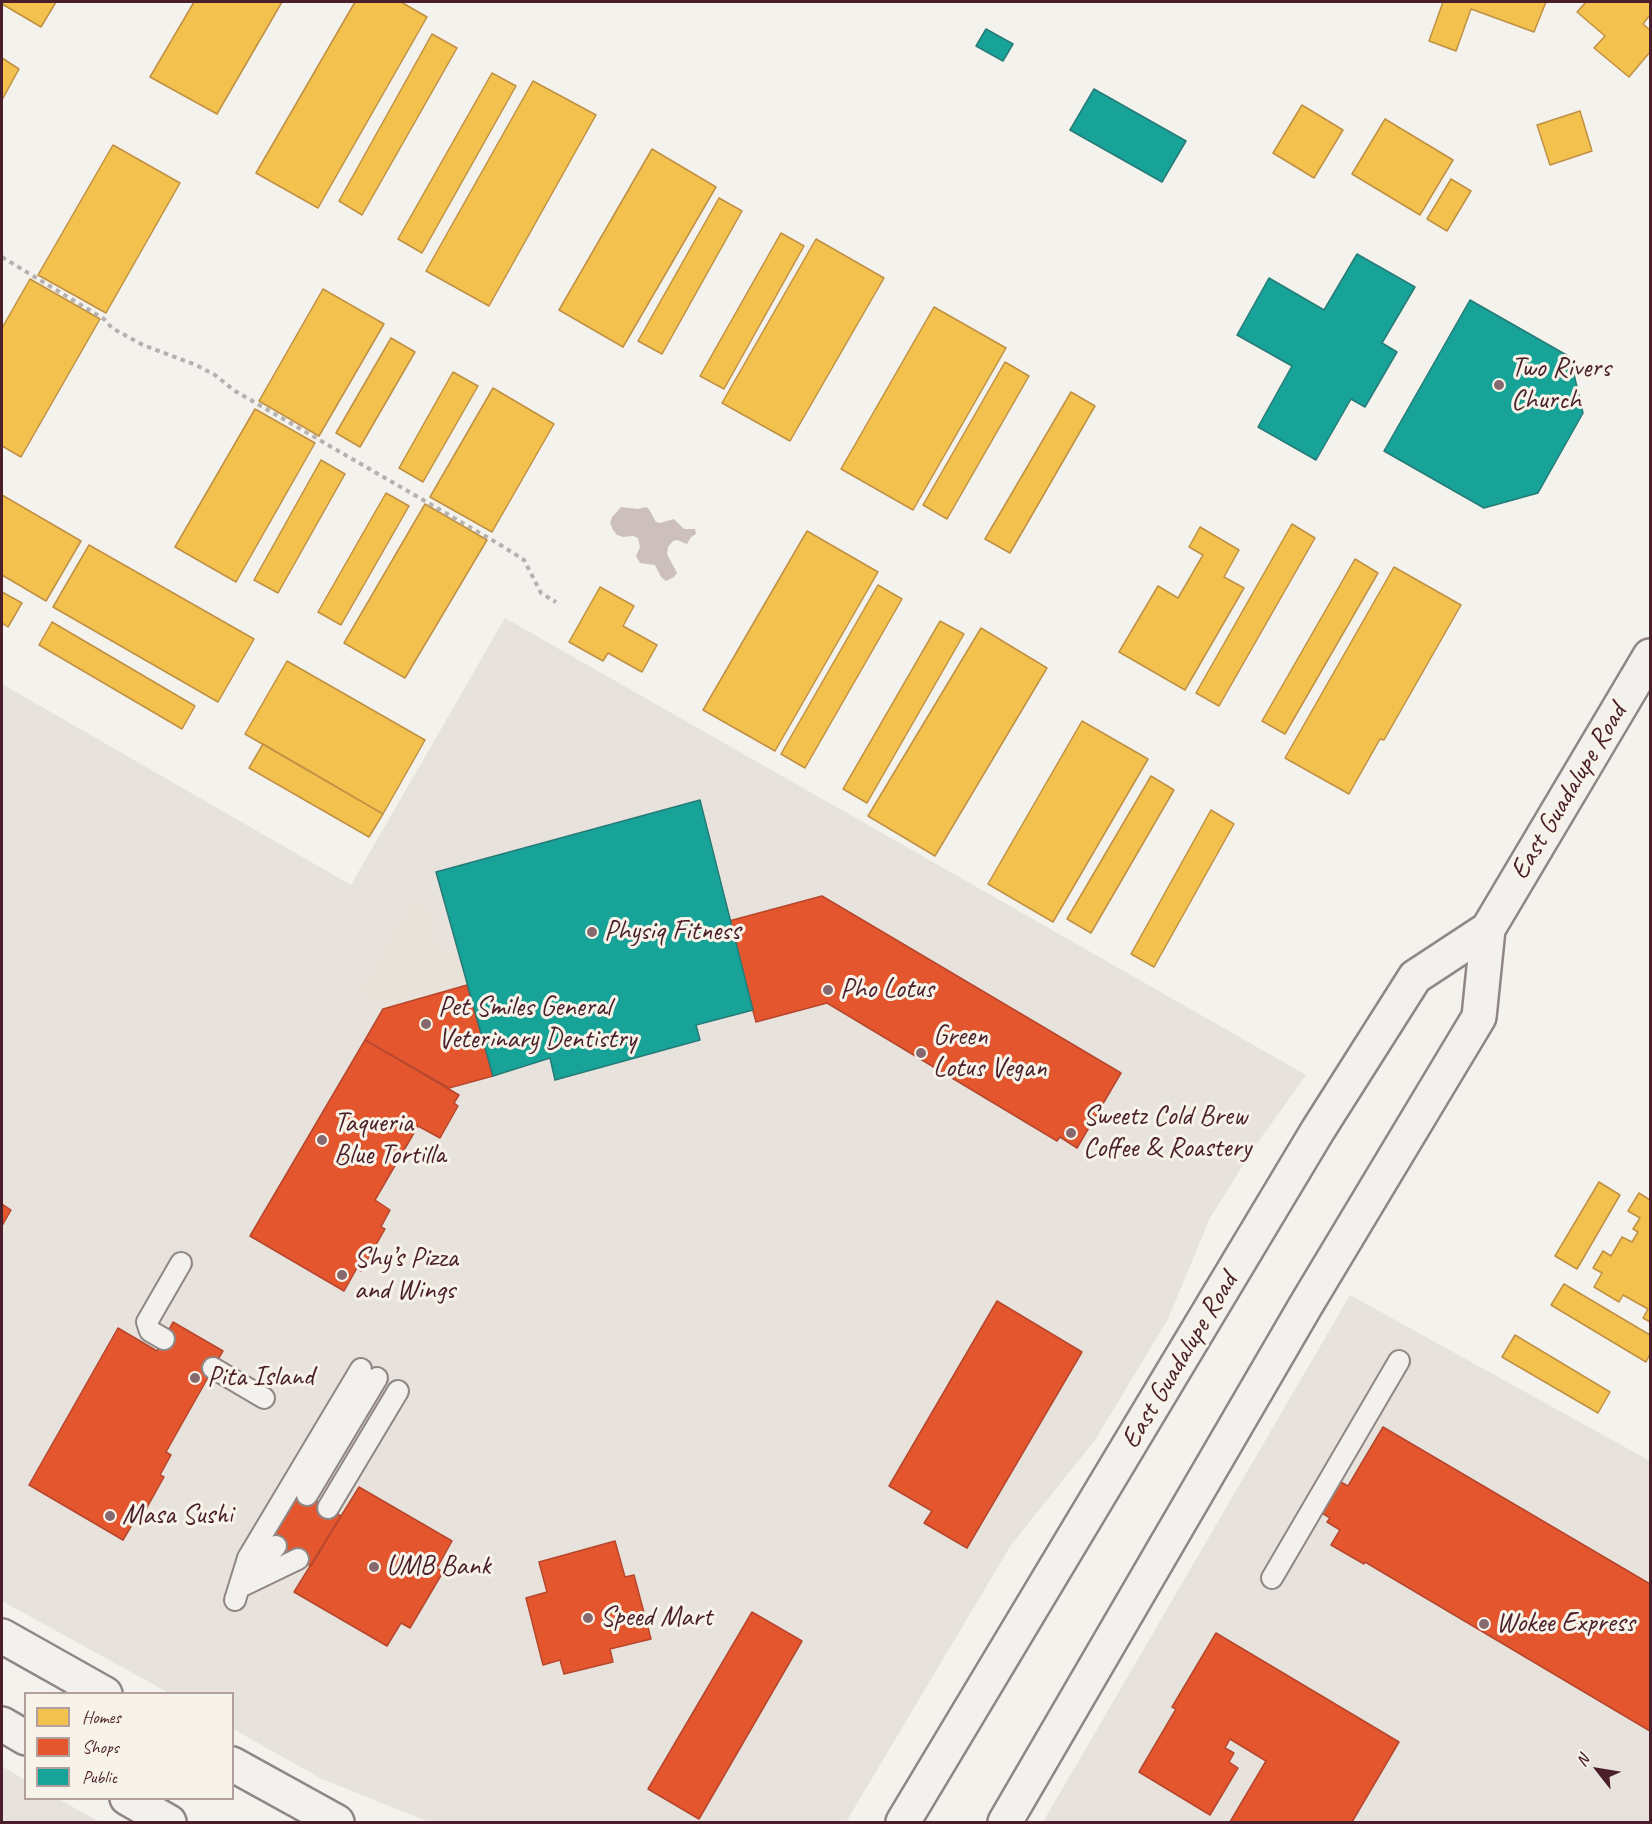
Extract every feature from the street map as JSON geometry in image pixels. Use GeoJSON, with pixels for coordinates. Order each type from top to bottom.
{"type":"FeatureCollection","features":[{"type":"Feature","properties":{"kind":"main road","name":"East Guadalupe Road"},"geometry":{"type":"LineString","coordinates":[[1005,1822],[1306,1305],[1479,1017],[1488,928],[1650,656]]}},
{"type":"Feature","properties":{"kind":"main road","name":"East Guadalupe Road"},"geometry":{"type":"LineString","coordinates":[[903,1822],[1318,1130],[1415,977],[1488,928]]}},
{"type":"Feature","properties":{"kind":"main road"},"geometry":{"type":"LineString","coordinates":[[2,1636],[101,1692]]}},
{"type":"Feature","properties":{"kind":"main road"},"geometry":{"type":"LineString","coordinates":[[2,1724],[24,1737]]}},
{"type":"Feature","properties":{"kind":"main road"},"geometry":{"type":"LineString","coordinates":[[234,1765],[337,1822]]}},
{"type":"Feature","properties":{"kind":"main road"},"geometry":{"type":"LineString","coordinates":[[130,1800],[169,1822]]}},
{"type":"Feature","properties":{"kind":"lane"},"geometry":{"type":"LineString","coordinates":[[164,1339],[150,1331],[147,1322],[181,1263]]}},
{"type":"Feature","properties":{"kind":"lane"},"geometry":{"type":"LineString","coordinates":[[1272,1578],[1400,1361]]}},
{"type":"Feature","properties":{"kind":"lane"},"geometry":{"type":"LineString","coordinates":[[213,1368],[264,1398]]}},
{"type":"Feature","properties":{"kind":"lane"},"geometry":{"type":"LineString","coordinates":[[237,1593],[248,1558],[369,1374],[307,1496]]}},
{"type":"Feature","properties":{"kind":"lane"},"geometry":{"type":"LineString","coordinates":[[327,1508],[398,1391]]}},
{"type":"Feature","properties":{"kind":"lane"},"geometry":{"type":"LineString","coordinates":[[237,1593],[276,1546]]}},
{"type":"Feature","properties":{"kind":"lane"},"geometry":{"type":"LineString","coordinates":[[237,1593],[298,1559]]}},
{"type":"Feature","properties":{"kind":"path"},"geometry":{"type":"LineString","coordinates":[[2,257],[104,319],[112,328],[142,345],[196,364],[235,391],[328,446],[375,470],[499,544],[524,560],[541,593],[556,602]]}},
{"type":"Feature","properties":{"kind":"shaded area"},"geometry":{"type":"Polygon","coordinates":[[[621,507],[638,509],[646,507],[656,522],[674,519],[684,529],[695,529],[696,534],[687,544],[677,540],[668,547],[667,554],[677,573],[674,577],[666,581],[661,577],[655,565],[640,563],[636,556],[640,547],[638,538],[623,537],[617,535],[613,530],[610,523],[612,517],[621,507]]]}},
{"type":"Feature","properties":{"kind":"shaded area"},"geometry":{"type":"Polygon","coordinates":[[[505,618],[1306,1075],[1253,1149],[1210,1218],[1168,1319],[1095,1440],[1011,1545],[846,1822],[429,1822],[322,1779],[234,1730],[234,1692],[167,1692],[2,1601],[2,684],[351,885],[505,618]]]}},
{"type":"Feature","properties":{"kind":"shaded area"},"geometry":{"type":"Polygon","coordinates":[[[414,893],[429,902],[441,946],[455,942],[467,985],[383,1009],[355,993],[414,893]]]}},
{"type":"Feature","properties":{"kind":"shaded area"},"geometry":{"type":"Polygon","coordinates":[[[1350,1295],[1650,1461],[1650,1822],[1043,1822],[1350,1295]]]}},
{"type":"Feature","properties":{"kind":"shaded area"},"geometry":{"type":"Polygon","coordinates":[[[2,1766],[24,1779],[24,1800],[60,1800],[100,1822],[2,1822],[2,1766]]]}},
{"type":"Feature","properties":{"kind":"building: Homes"},"geometry":{"type":"Polygon","coordinates":[[[2,2],[56,2],[41,27],[2,2]]]}},
{"type":"Feature","properties":{"kind":"building: Homes"},"geometry":{"type":"Polygon","coordinates":[[[194,2],[282,2],[217,114],[150,77],[194,2]]]}},
{"type":"Feature","properties":{"kind":"building: Homes"},"geometry":{"type":"Polygon","coordinates":[[[355,2],[401,2],[427,17],[318,208],[256,173],[355,2]]]}},
{"type":"Feature","properties":{"kind":"building: Homes"},"geometry":{"type":"Polygon","coordinates":[[[1443,2],[1546,2],[1534,32],[1471,9],[1456,51],[1429,41],[1443,2]]]}},
{"type":"Feature","properties":{"kind":"building: Homes"},"geometry":{"type":"Polygon","coordinates":[[[1586,2],[1650,2],[1650,15],[1643,24],[1650,30],[1650,52],[1629,77],[1594,48],[1605,36],[1577,12],[1586,2]]]}},
{"type":"Feature","properties":{"kind":"building: Homes"},"geometry":{"type":"Polygon","coordinates":[[[432,34],[457,48],[362,215],[339,201],[432,34]]]}},
{"type":"Feature","properties":{"kind":"building: Homes"},"geometry":{"type":"Polygon","coordinates":[[[2,58],[19,69],[2,100],[2,58]]]}},
{"type":"Feature","properties":{"kind":"building: Homes"},"geometry":{"type":"Polygon","coordinates":[[[492,73],[516,86],[422,253],[398,239],[492,73]]]}},
{"type":"Feature","properties":{"kind":"building: Homes"},"geometry":{"type":"Polygon","coordinates":[[[533,81],[596,115],[489,306],[426,271],[533,81]]]}},
{"type":"Feature","properties":{"kind":"building: Homes"},"geometry":{"type":"Polygon","coordinates":[[[1302,105],[1343,130],[1314,178],[1273,153],[1302,105]]]}},
{"type":"Feature","properties":{"kind":"building: Homes"},"geometry":{"type":"Polygon","coordinates":[[[1580,111],[1592,151],[1550,165],[1537,125],[1580,111]]]}},
{"type":"Feature","properties":{"kind":"building: Homes"},"geometry":{"type":"Polygon","coordinates":[[[1385,119],[1453,160],[1420,215],[1352,174],[1385,119]]]}},
{"type":"Feature","properties":{"kind":"building: Homes"},"geometry":{"type":"Polygon","coordinates":[[[113,145],[180,183],[106,313],[38,275],[113,145]]]}},
{"type":"Feature","properties":{"kind":"building: Homes"},"geometry":{"type":"Polygon","coordinates":[[[652,149],[716,187],[623,347],[559,310],[652,149]]]}},
{"type":"Feature","properties":{"kind":"building: Homes"},"geometry":{"type":"Polygon","coordinates":[[[1451,179],[1471,191],[1447,231],[1427,219],[1451,179]]]}},
{"type":"Feature","properties":{"kind":"building: Homes"},"geometry":{"type":"Polygon","coordinates":[[[719,198],[742,211],[662,354],[638,341],[719,198]]]}},
{"type":"Feature","properties":{"kind":"building: Homes"},"geometry":{"type":"Polygon","coordinates":[[[781,233],[804,246],[724,389],[700,376],[781,233]]]}},
{"type":"Feature","properties":{"kind":"building: Homes"},"geometry":{"type":"Polygon","coordinates":[[[816,239],[884,278],[790,441],[722,403],[816,239]]]}},
{"type":"Feature","properties":{"kind":"building: Homes"},"geometry":{"type":"Polygon","coordinates":[[[30,279],[100,319],[21,457],[2,446],[2,328],[30,279]]]}},
{"type":"Feature","properties":{"kind":"building: Homes"},"geometry":{"type":"Polygon","coordinates":[[[323,289],[384,324],[319,436],[259,401],[323,289]]]}},
{"type":"Feature","properties":{"kind":"building: Homes"},"geometry":{"type":"Polygon","coordinates":[[[934,307],[1006,348],[913,510],[841,469],[934,307]]]}},
{"type":"Feature","properties":{"kind":"building: Homes"},"geometry":{"type":"Polygon","coordinates":[[[391,338],[415,352],[360,447],[336,433],[391,338]]]}},
{"type":"Feature","properties":{"kind":"building: Homes"},"geometry":{"type":"Polygon","coordinates":[[[1005,362],[1029,376],[947,519],[923,505],[1005,362]]]}},
{"type":"Feature","properties":{"kind":"building: Homes"},"geometry":{"type":"Polygon","coordinates":[[[453,372],[478,386],[423,482],[399,468],[453,372]]]}},
{"type":"Feature","properties":{"kind":"building: Homes"},"geometry":{"type":"Polygon","coordinates":[[[493,388],[554,424],[492,532],[430,497],[493,388]]]}},
{"type":"Feature","properties":{"kind":"building: Homes"},"geometry":{"type":"Polygon","coordinates":[[[1071,392],[1095,406],[1010,553],[985,539],[1071,392]]]}},
{"type":"Feature","properties":{"kind":"building: Homes"},"geometry":{"type":"Polygon","coordinates":[[[255,409],[315,443],[236,582],[175,547],[255,409]]]}},
{"type":"Feature","properties":{"kind":"building: Homes"},"geometry":{"type":"Polygon","coordinates":[[[321,460],[345,474],[278,593],[254,580],[321,460]]]}},
{"type":"Feature","properties":{"kind":"building: Homes"},"geometry":{"type":"Polygon","coordinates":[[[386,493],[409,506],[341,625],[318,612],[386,493]]]}},
{"type":"Feature","properties":{"kind":"building: Homes"},"geometry":{"type":"Polygon","coordinates":[[[2,495],[81,541],[46,601],[2,575],[2,495]]]}},
{"type":"Feature","properties":{"kind":"building: Homes"},"geometry":{"type":"Polygon","coordinates":[[[425,504],[487,540],[405,678],[344,643],[425,504]]]}},
{"type":"Feature","properties":{"kind":"building: Homes"},"geometry":{"type":"Polygon","coordinates":[[[1292,524],[1315,538],[1219,706],[1196,693],[1292,524]]]}},
{"type":"Feature","properties":{"kind":"building: Homes"},"geometry":{"type":"Polygon","coordinates":[[[1200,527],[1239,550],[1224,577],[1244,588],[1185,690],[1119,652],[1158,586],[1178,598],[1203,555],[1189,547],[1200,527]]]}},
{"type":"Feature","properties":{"kind":"building: Homes"},"geometry":{"type":"Polygon","coordinates":[[[807,531],[878,572],[775,751],[703,710],[807,531]]]}},
{"type":"Feature","properties":{"kind":"building: Homes"},"geometry":{"type":"Polygon","coordinates":[[[89,545],[254,639],[218,702],[53,607],[89,545]]]}},
{"type":"Feature","properties":{"kind":"building: Homes"},"geometry":{"type":"Polygon","coordinates":[[[1355,559],[1378,573],[1285,734],[1262,721],[1355,559]]]}},
{"type":"Feature","properties":{"kind":"building: Homes"},"geometry":{"type":"Polygon","coordinates":[[[1394,567],[1461,605],[1384,740],[1380,739],[1349,794],[1285,758],[1394,567]]]}},
{"type":"Feature","properties":{"kind":"building: Homes"},"geometry":{"type":"Polygon","coordinates":[[[878,585],[902,599],[805,768],[781,754],[878,585]]]}},
{"type":"Feature","properties":{"kind":"building: Homes"},"geometry":{"type":"Polygon","coordinates":[[[600,587],[634,606],[623,626],[657,645],[642,672],[608,653],[603,661],[569,642],[600,587]]]}},
{"type":"Feature","properties":{"kind":"building: Homes"},"geometry":{"type":"Polygon","coordinates":[[[2,592],[22,603],[8,627],[2,623],[2,592]]]}},
{"type":"Feature","properties":{"kind":"building: Homes"},"geometry":{"type":"Polygon","coordinates":[[[940,621],[964,634],[867,803],[843,789],[940,621]]]}},
{"type":"Feature","properties":{"kind":"building: Homes"},"geometry":{"type":"Polygon","coordinates":[[[52,622],[195,706],[182,729],[39,645],[52,622]]]}},
{"type":"Feature","properties":{"kind":"building: Homes"},"geometry":{"type":"Polygon","coordinates":[[[981,628],[1047,668],[935,856],[868,816],[981,628]]]}},
{"type":"Feature","properties":{"kind":"building: Homes"},"geometry":{"type":"Polygon","coordinates":[[[287,661],[425,740],[383,814],[245,734],[287,661]]]}},
{"type":"Feature","properties":{"kind":"building: Homes"},"geometry":{"type":"Polygon","coordinates":[[[1082,721],[1148,759],[1053,922],[988,884],[1082,721]]]}},
{"type":"Feature","properties":{"kind":"building: Homes"},"geometry":{"type":"Polygon","coordinates":[[[263,744],[383,814],[369,837],[249,768],[263,744]]]}},
{"type":"Feature","properties":{"kind":"building: Homes"},"geometry":{"type":"Polygon","coordinates":[[[1151,776],[1174,790],[1091,933],[1067,919],[1151,776]]]}},
{"type":"Feature","properties":{"kind":"building: Homes"},"geometry":{"type":"Polygon","coordinates":[[[1211,810],[1234,824],[1154,967],[1131,954],[1211,810]]]}},
{"type":"Feature","properties":{"kind":"building: Homes"},"geometry":{"type":"Polygon","coordinates":[[[1599,1182],[1620,1195],[1577,1269],[1555,1256],[1599,1182]]]}},
{"type":"Feature","properties":{"kind":"building: Homes"},"geometry":{"type":"Polygon","coordinates":[[[1639,1193],[1650,1200],[1650,1322],[1643,1318],[1648,1309],[1623,1295],[1619,1302],[1594,1287],[1602,1273],[1593,1268],[1603,1251],[1611,1256],[1622,1237],[1632,1242],[1638,1232],[1633,1229],[1640,1218],[1628,1211],[1639,1193]]]}},
{"type":"Feature","properties":{"kind":"building: Homes"},"geometry":{"type":"Polygon","coordinates":[[[1564,1284],[1650,1335],[1650,1354],[1646,1362],[1551,1305],[1564,1284]]]}},
{"type":"Feature","properties":{"kind":"building: Homes"},"geometry":{"type":"Polygon","coordinates":[[[1515,1335],[1610,1392],[1598,1413],[1502,1357],[1515,1335]]]}},
{"type":"Feature","properties":{"kind":"building: Shops"},"geometry":{"type":"Polygon","coordinates":[[[822,896],[1121,1073],[1077,1148],[1060,1137],[1057,1141],[827,1003],[756,1022],[729,921],[822,896]]]}},
{"type":"Feature","properties":{"kind":"building: Shops","name":"Pet Smiles General Veterinary Dentistry"},"geometry":{"type":"Polygon","coordinates":[[[467,985],[493,1076],[449,1088],[365,1040],[383,1009],[467,985]]]}},
{"type":"Feature","properties":{"kind":"building: Shops"},"geometry":{"type":"Polygon","coordinates":[[[365,1040],[459,1095],[454,1103],[458,1106],[440,1138],[418,1126],[375,1200],[390,1210],[381,1227],[385,1229],[361,1271],[357,1268],[344,1291],[250,1236],[365,1040]]]}},
{"type":"Feature","properties":{"kind":"building: Shops"},"geometry":{"type":"Polygon","coordinates":[[[2,1204],[11,1210],[2,1226],[2,1204]]]}},
{"type":"Feature","properties":{"kind":"building: Shops"},"geometry":{"type":"Polygon","coordinates":[[[997,1301],[1082,1352],[967,1548],[924,1523],[932,1511],[889,1486],[997,1301]]]}},
{"type":"Feature","properties":{"kind":"building: Shops"},"geometry":{"type":"Polygon","coordinates":[[[173,1322],[223,1351],[166,1452],[171,1455],[160,1475],[164,1477],[140,1520],[136,1518],[123,1540],[29,1485],[118,1328],[157,1351],[173,1322]]]}},
{"type":"Feature","properties":{"kind":"building: Shops"},"geometry":{"type":"Polygon","coordinates":[[[1383,1427],[1650,1584],[1650,1731],[1365,1562],[1364,1564],[1331,1545],[1340,1530],[1327,1522],[1330,1518],[1319,1511],[1337,1480],[1348,1486],[1383,1427]]]}},
{"type":"Feature","properties":{"kind":"building: Shops","name":"UMB Bank"},"geometry":{"type":"Polygon","coordinates":[[[359,1487],[452,1541],[437,1568],[443,1572],[410,1628],[401,1623],[387,1646],[294,1592],[359,1487]]]}},
{"type":"Feature","properties":{"kind":"building: Shops"},"geometry":{"type":"Polygon","coordinates":[[[295,1488],[341,1516],[311,1566],[265,1539],[295,1488]]]}},
{"type":"Feature","properties":{"kind":"building: Shops","name":"Speed Mart"},"geometry":{"type":"Polygon","coordinates":[[[615,1541],[625,1577],[634,1575],[651,1639],[610,1649],[613,1662],[564,1674],[560,1660],[543,1665],[526,1598],[547,1592],[539,1562],[615,1541]]]}},
{"type":"Feature","properties":{"kind":"building: Shops"},"geometry":{"type":"Polygon","coordinates":[[[752,1612],[802,1641],[699,1819],[648,1789],[752,1612]]]}},
{"type":"Feature","properties":{"kind":"building: Shops"},"geometry":{"type":"Polygon","coordinates":[[[1216,1633],[1399,1742],[1352,1822],[1230,1822],[1266,1761],[1230,1739],[1225,1748],[1234,1753],[1229,1762],[1238,1768],[1210,1815],[1139,1772],[1176,1709],[1172,1707],[1216,1633]]]}},
{"type":"Feature","properties":{"kind":"building: Public"},"geometry":{"type":"Polygon","coordinates":[[[986,29],[1013,44],[1003,61],[976,46],[986,29]]]}},
{"type":"Feature","properties":{"kind":"building: Public"},"geometry":{"type":"Polygon","coordinates":[[[1094,89],[1186,141],[1162,182],[1070,130],[1094,89]]]}},
{"type":"Feature","properties":{"kind":"building: Public"},"geometry":{"type":"Polygon","coordinates":[[[1357,254],[1415,287],[1382,343],[1397,352],[1365,407],[1351,399],[1316,460],[1258,427],[1292,366],[1237,335],[1269,278],[1324,310],[1357,254]]]}},
{"type":"Feature","properties":{"kind":"building: Public","name":"Two Rivers Church"},"geometry":{"type":"Polygon","coordinates":[[[1470,300],[1570,357],[1583,413],[1538,493],[1484,508],[1384,451],[1470,300]]]}},
{"type":"Feature","properties":{"kind":"building: Public","name":"Physiq Fitness"},"geometry":{"type":"Polygon","coordinates":[[[700,800],[753,1010],[696,1025],[700,1040],[555,1080],[550,1058],[493,1076],[436,872],[700,800]]]}},
{"type":"Feature","properties":{"kind":"place","name":"Two Rivers Church"},"geometry":{"type":"Point","coordinates":[1499,385]}},
{"type":"Feature","properties":{"kind":"place","name":"Physiq Fitness"},"geometry":{"type":"Point","coordinates":[592,932]}},
{"type":"Feature","properties":{"kind":"place","name":"Pho Lotus"},"geometry":{"type":"Point","coordinates":[828,990]}},
{"type":"Feature","properties":{"kind":"place","name":"Pet Smiles General Veterinary Dentistry"},"geometry":{"type":"Point","coordinates":[426,1024]}},
{"type":"Feature","properties":{"kind":"place","name":"Green Lotus Vegan"},"geometry":{"type":"Point","coordinates":[921,1053]}},
{"type":"Feature","properties":{"kind":"place","name":"Sweetz Cold Brew Coffee & Roastery"},"geometry":{"type":"Point","coordinates":[1071,1133]}},
{"type":"Feature","properties":{"kind":"place","name":"Taqueria Blue Tortilla"},"geometry":{"type":"Point","coordinates":[322,1140]}},
{"type":"Feature","properties":{"kind":"place","name":"Shy’s Pizza and Wings"},"geometry":{"type":"Point","coordinates":[342,1275]}},
{"type":"Feature","properties":{"kind":"place","name":"Pita Island"},"geometry":{"type":"Point","coordinates":[195,1378]}},
{"type":"Feature","properties":{"kind":"place","name":"Masa Sushi"},"geometry":{"type":"Point","coordinates":[110,1516]}},
{"type":"Feature","properties":{"kind":"place","name":"UMB Bank"},"geometry":{"type":"Point","coordinates":[374,1567]}},
{"type":"Feature","properties":{"kind":"place","name":"Speed Mart"},"geometry":{"type":"Point","coordinates":[588,1618]}},
{"type":"Feature","properties":{"kind":"place","name":"Wokee Express"},"geometry":{"type":"Point","coordinates":[1484,1624]}}]}
